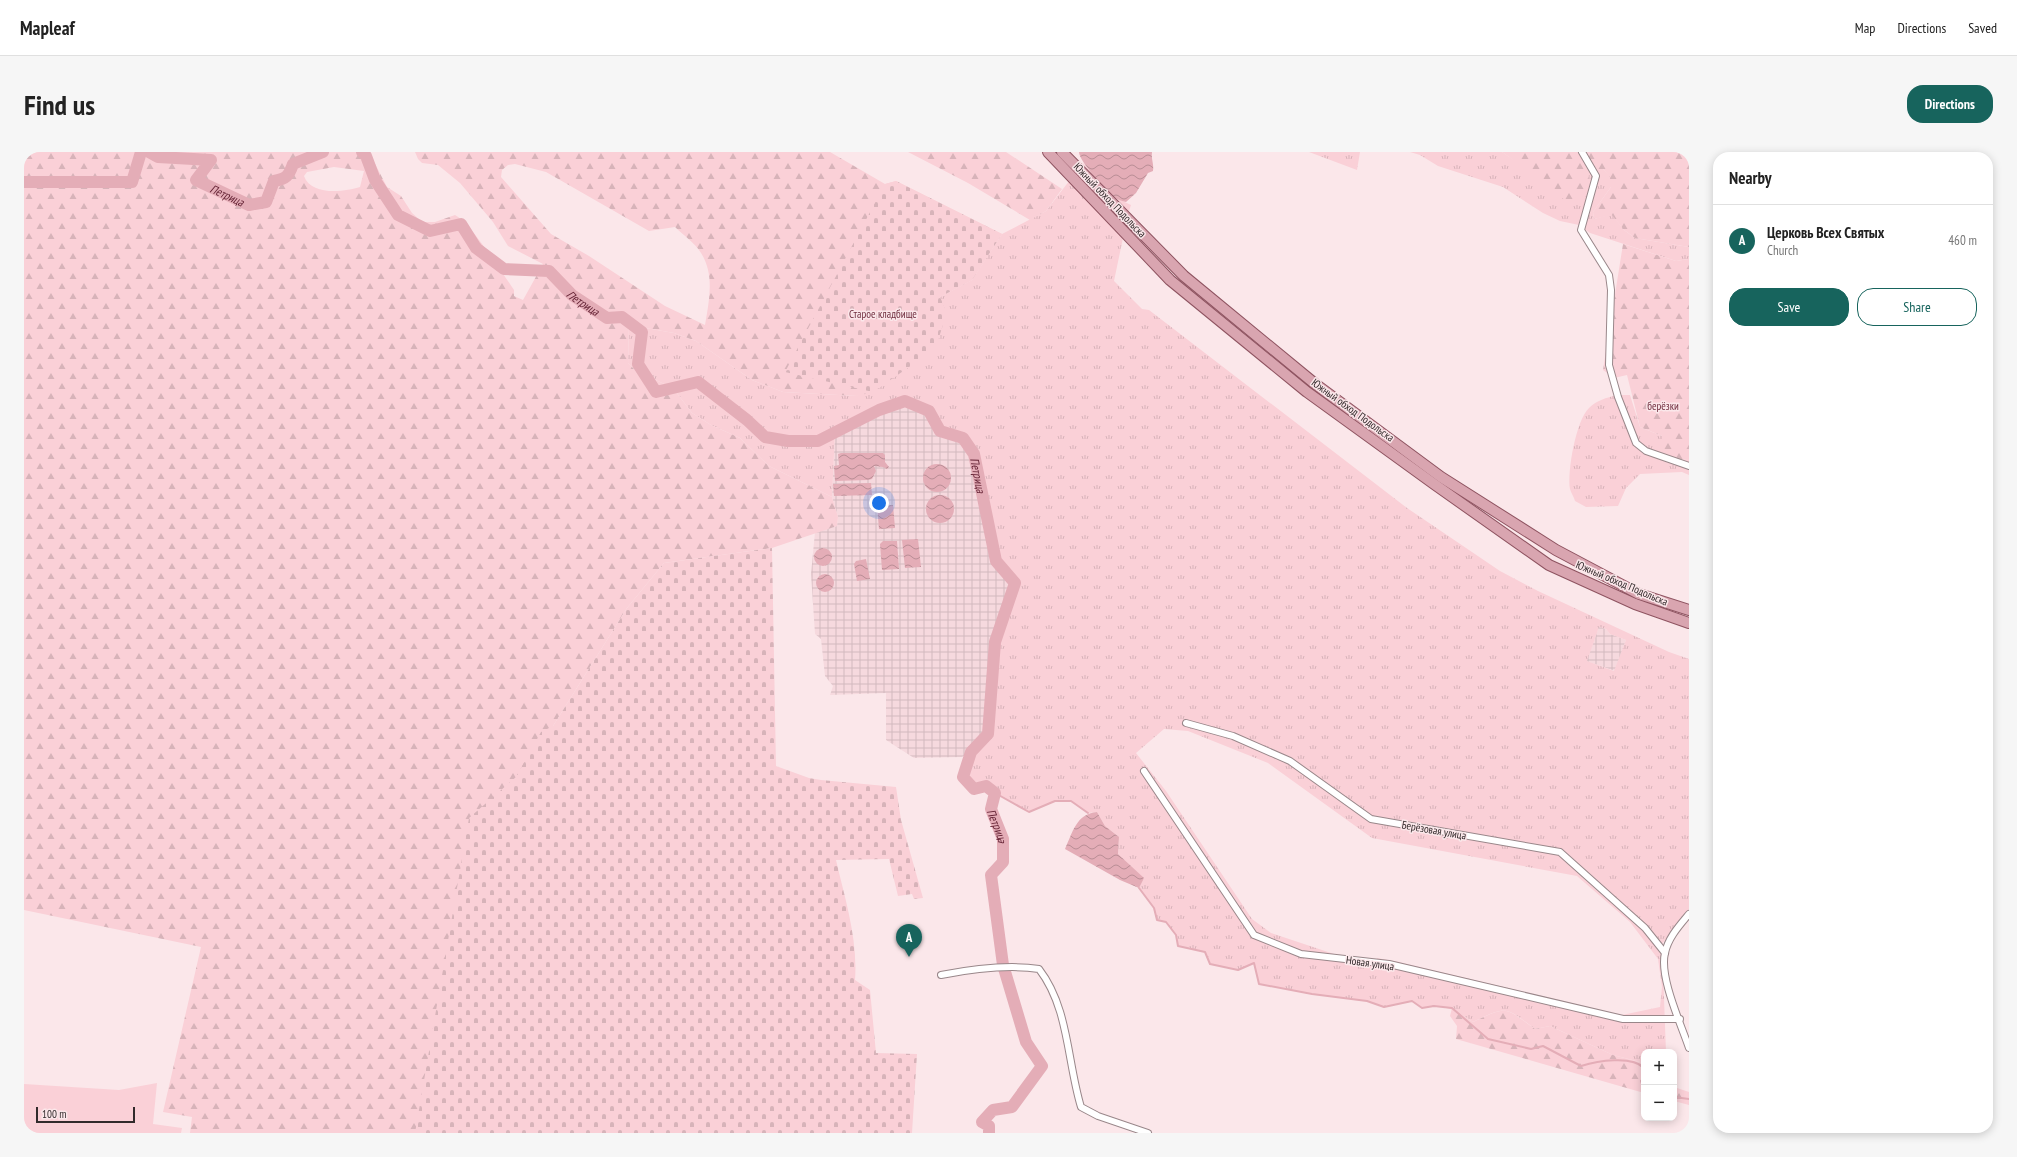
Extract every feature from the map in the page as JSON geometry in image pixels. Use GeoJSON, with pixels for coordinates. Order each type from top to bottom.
{"type":"FeatureCollection","features":[{"type":"Feature","properties":{"kind":"main road","name":"Южный обход Подольска"},"geometry":{"type":"LineString","coordinates":[[1048,152],[1170,280],[1307,392],[1549,565],[1635,604],[1689,623]]}},
{"type":"Feature","properties":{"kind":"main road","name":"Южный обход Подольска"},"geometry":{"type":"LineString","coordinates":[[1062,152],[1184,276],[1314,383],[1441,477],[1556,550],[1639,594],[1689,610]]}},
{"type":"Feature","properties":{"kind":"street"},"geometry":{"type":"LineString","coordinates":[[1582,152],[1596,176],[1581,230],[1609,275],[1611,290],[1609,366],[1618,397],[1636,443],[1646,451],[1689,466]]}},
{"type":"Feature","properties":{"kind":"street","name":"Берёзовая улица"},"geometry":{"type":"LineString","coordinates":[[1186,724],[1233,736],[1290,761],[1371,819],[1560,852],[1644,928],[1665,953]]}},
{"type":"Feature","properties":{"kind":"street","name":"Новая улица"},"geometry":{"type":"LineString","coordinates":[[1144,771],[1254,935],[1301,954],[1389,964],[1623,1020],[1680,1019]]}},
{"type":"Feature","properties":{"kind":"street"},"geometry":{"type":"LineString","coordinates":[[1689,914],[1670,938],[1665,953],[1663,967],[1666,981],[1689,1048]]}},
{"type":"Feature","properties":{"kind":"street"},"geometry":{"type":"LineString","coordinates":[[941,975],[1021,966],[1039,969],[1049,982],[1068,1036],[1077,1093],[1081,1107],[1098,1116],[1148,1133]]}},
{"type":"Feature","properties":{"kind":"shaded area"},"geometry":{"type":"Polygon","coordinates":[[[905,401],[929,411],[940,431],[963,438],[974,454],[996,561],[1015,583],[995,642],[988,734],[971,752],[962,757],[914,758],[886,740],[886,693],[830,695],[833,686],[825,676],[821,639],[815,634],[811,574],[815,532],[837,526],[838,517],[832,497],[835,432],[879,410],[905,401]]]}},
{"type":"Feature","properties":{"kind":"shaded area"},"geometry":{"type":"Polygon","coordinates":[[[1599,627],[1606,629],[1610,634],[1626,640],[1615,671],[1586,661],[1599,627]]]}},
{"type":"Feature","properties":{"kind":"green space"},"geometry":{"type":"Polygon","coordinates":[[[24,152],[369,152],[387,187],[401,196],[412,213],[420,220],[425,222],[435,222],[455,215],[469,227],[514,290],[514,296],[523,300],[543,264],[508,246],[493,222],[460,183],[438,165],[422,163],[418,159],[415,152],[830,152],[885,184],[896,181],[1002,234],[972,280],[940,297],[947,313],[935,349],[873,392],[857,396],[783,392],[752,380],[696,341],[674,333],[629,325],[628,363],[636,371],[673,388],[692,413],[711,425],[740,438],[769,466],[832,497],[838,517],[837,526],[772,548],[664,563],[627,608],[553,726],[611,1133],[190,1133],[192,1117],[163,1112],[201,947],[24,910],[24,152]],[[515,164],[508,165],[502,170],[501,177],[551,234],[589,256],[665,306],[705,325],[710,288],[708,270],[698,249],[675,227],[649,231],[546,172],[515,164]],[[334,167],[307,172],[304,176],[313,187],[321,190],[337,191],[360,187],[364,171],[334,167]]]}},
{"type":"Feature","properties":{"kind":"green space"},"geometry":{"type":"Polygon","coordinates":[[[908,152],[1006,152],[1062,189],[1046,211],[1030,220],[968,183],[908,152]]]}},
{"type":"Feature","properties":{"kind":"green space"},"geometry":{"type":"Polygon","coordinates":[[[1309,152],[1360,152],[1357,170],[1309,152]]]}},
{"type":"Feature","properties":{"kind":"green space"},"geometry":{"type":"Polygon","coordinates":[[[1410,152],[1502,152],[1520,164],[1603,169],[1611,177],[1611,187],[1593,212],[1594,219],[1612,214],[1624,230],[1635,238],[1689,247],[1689,259],[1676,261],[1590,233],[1579,225],[1560,221],[1543,213],[1503,187],[1438,166],[1420,155],[1410,152]]]}},
{"type":"Feature","properties":{"kind":"green space"},"geometry":{"type":"Polygon","coordinates":[[[1502,152],[1689,152],[1689,247],[1635,238],[1624,230],[1612,215],[1594,219],[1593,212],[1611,187],[1610,177],[1603,169],[1589,169],[1588,187],[1584,194],[1580,197],[1567,201],[1550,190],[1502,152]]]}},
{"type":"Feature","properties":{"kind":"green space"},"geometry":{"type":"Polygon","coordinates":[[[1083,163],[1114,197],[1131,205],[1114,281],[1142,309],[1149,310],[1407,508],[1500,571],[1538,591],[1669,652],[1689,659],[1689,909],[1662,944],[1666,1049],[1641,1049],[1641,1062],[1613,1055],[1550,1026],[1535,1029],[1518,1016],[1506,1011],[1493,1013],[1473,1022],[1455,1011],[1443,1007],[1422,1008],[1412,1001],[1384,1007],[1367,1001],[1312,994],[1259,984],[1254,963],[1238,970],[1210,964],[1205,952],[1178,946],[1176,935],[1166,922],[1157,920],[1154,908],[1139,888],[1143,878],[1118,854],[1119,837],[1105,826],[1097,812],[1088,813],[1071,801],[1055,801],[1029,812],[995,793],[986,786],[974,789],[963,777],[971,752],[988,734],[995,642],[1015,583],[996,561],[974,454],[963,438],[940,431],[929,411],[905,402],[879,410],[835,432],[832,497],[769,466],[740,438],[711,425],[692,413],[673,388],[636,371],[628,363],[629,325],[674,333],[696,341],[752,380],[783,392],[857,396],[940,297],[972,280],[1002,234],[1046,211],[1083,163]],[[1599,627],[1587,661],[1614,671],[1626,640],[1610,634],[1606,629],[1599,627]],[[1164,729],[1136,753],[1166,791],[1252,919],[1271,933],[1343,957],[1376,963],[1377,958],[1399,962],[1622,1015],[1660,1007],[1662,987],[1658,959],[1630,922],[1577,876],[1372,838],[1268,763],[1188,731],[1164,729]]]}},
{"type":"Feature","properties":{"kind":"green space","name":"Старое кладбище"},"geometry":{"type":"Polygon","coordinates":[[[896,181],[1002,234],[972,280],[940,297],[947,313],[935,349],[873,392],[785,372],[885,184],[896,181]]]}},
{"type":"Feature","properties":{"kind":"green space","name":"берёзки"},"geometry":{"type":"Polygon","coordinates":[[[1623,244],[1676,261],[1689,259],[1689,460],[1672,459],[1662,449],[1662,436],[1640,427],[1627,375],[1614,378],[1603,370],[1623,244]]]}},
{"type":"Feature","properties":{"kind":"green space"},"geometry":{"type":"Polygon","coordinates":[[[1617,395],[1630,395],[1640,427],[1662,436],[1672,459],[1689,460],[1689,475],[1682,472],[1640,474],[1626,488],[1618,506],[1586,507],[1575,501],[1570,489],[1569,481],[1571,459],[1576,434],[1584,414],[1592,405],[1605,398],[1617,395]]]}},
{"type":"Feature","properties":{"kind":"green space"},"geometry":{"type":"Polygon","coordinates":[[[772,548],[776,766],[809,778],[896,787],[901,820],[923,898],[914,899],[912,894],[898,896],[889,859],[836,860],[853,934],[855,949],[855,980],[870,990],[876,1053],[917,1054],[912,1133],[415,1133],[469,818],[516,777],[541,732],[553,726],[627,608],[664,563],[772,548]]]}},
{"type":"Feature","properties":{"kind":"green space"},"geometry":{"type":"Polygon","coordinates":[[[1452,1008],[1473,1022],[1500,1011],[1506,1011],[1517,1016],[1535,1029],[1550,1026],[1613,1055],[1641,1062],[1641,1092],[1456,1039],[1457,1026],[1450,1016],[1452,1008]]]}},
{"type":"Feature","properties":{"kind":"green space"},"geometry":{"type":"Polygon","coordinates":[[[157,1083],[153,1124],[182,1128],[181,1133],[24,1133],[24,1084],[119,1090],[157,1083]]]}},
{"type":"Feature","properties":{"kind":"green space"},"geometry":{"type":"Polygon","coordinates":[[[1677,1088],[1689,1092],[1689,1105],[1677,1102],[1677,1088]]]}},
{"type":"Feature","properties":{"kind":"water"},"geometry":{"type":"Polygon","coordinates":[[[1079,152],[1152,152],[1153,171],[1148,173],[1136,193],[1124,202],[1118,200],[1105,189],[1083,162],[1079,152]]]}},
{"type":"Feature","properties":{"kind":"water"},"geometry":{"type":"Polygon","coordinates":[[[883,453],[885,455],[885,462],[889,467],[887,469],[874,466],[876,471],[872,479],[835,481],[834,466],[839,465],[838,454],[883,453]]]}},
{"type":"Feature","properties":{"kind":"water"},"geometry":{"type":"Polygon","coordinates":[[[937,464],[947,468],[951,478],[947,488],[937,492],[927,488],[923,478],[927,468],[937,464]]]}},
{"type":"Feature","properties":{"kind":"water"},"geometry":{"type":"Polygon","coordinates":[[[871,483],[872,495],[834,496],[833,484],[871,483]]]}},
{"type":"Feature","properties":{"kind":"water"},"geometry":{"type":"Polygon","coordinates":[[[940,495],[950,499],[954,509],[950,519],[940,523],[930,519],[926,509],[930,499],[940,495]]]}},
{"type":"Feature","properties":{"kind":"water"},"geometry":{"type":"Polygon","coordinates":[[[893,505],[895,528],[879,529],[877,506],[893,505]]]}},
{"type":"Feature","properties":{"kind":"water"},"geometry":{"type":"Polygon","coordinates":[[[918,539],[921,567],[905,568],[902,540],[918,539]]]}},
{"type":"Feature","properties":{"kind":"water"},"geometry":{"type":"Polygon","coordinates":[[[883,541],[897,541],[899,569],[882,570],[880,544],[883,541]]]}},
{"type":"Feature","properties":{"kind":"water"},"geometry":{"type":"Polygon","coordinates":[[[823,548],[829,551],[832,557],[829,563],[823,566],[817,563],[814,557],[817,551],[823,548]]]}},
{"type":"Feature","properties":{"kind":"water"},"geometry":{"type":"Polygon","coordinates":[[[866,559],[870,579],[857,581],[854,564],[856,561],[866,559]]]}},
{"type":"Feature","properties":{"kind":"water"},"geometry":{"type":"Polygon","coordinates":[[[825,574],[831,577],[834,583],[831,589],[825,592],[819,589],[816,583],[819,577],[825,574]]]}},
{"type":"Feature","properties":{"kind":"water"},"geometry":{"type":"Polygon","coordinates":[[[1097,812],[1105,826],[1119,837],[1118,854],[1144,878],[1139,888],[1120,880],[1065,849],[1073,830],[1080,820],[1090,813],[1097,812]]]}},
{"type":"Feature","properties":{"kind":"waterway","name":"Петрица"},"geometry":{"type":"LineString","coordinates":[[24,182],[132,182],[141,152]]}},
{"type":"Feature","properties":{"kind":"waterway","name":"Петрица"},"geometry":{"type":"LineString","coordinates":[[149,152],[158,157],[211,160],[196,180],[249,205],[266,202],[274,181],[286,176],[293,164],[323,152]]}},
{"type":"Feature","properties":{"kind":"waterway","name":"Петрица"},"geometry":{"type":"LineString","coordinates":[[362,152],[366,156],[375,180],[398,215],[430,231],[461,224],[476,248],[504,269],[549,271],[572,295],[607,318],[622,317],[642,332],[638,364],[656,392],[698,382],[747,420],[765,437],[788,441],[818,441],[879,410],[905,401],[929,411],[940,431],[963,438],[974,454],[996,561],[1015,583],[995,642],[988,734],[971,752],[963,777],[974,789],[986,786],[995,793],[991,809],[1003,839],[1003,862],[991,875],[1003,965],[1026,1042],[1042,1066],[1012,1107],[993,1110],[982,1122],[989,1126],[989,1133]]}},
{"type":"Feature","properties":{"kind":"waterway"},"geometry":{"type":"LineString","coordinates":[[995,793],[1029,812],[1055,801],[1071,801],[1088,813]]}},
{"type":"Feature","properties":{"kind":"waterway"},"geometry":{"type":"LineString","coordinates":[[1139,888],[1154,908],[1157,920],[1166,922],[1176,935],[1178,946],[1205,952],[1210,964],[1238,970],[1254,963],[1259,984],[1312,994],[1367,1001],[1384,1007],[1412,1001],[1422,1008],[1434,1006],[1452,1008],[1488,1039],[1531,1049],[1543,1046],[1581,1066],[1596,1062],[1614,1060],[1623,1060],[1641,1066]]}},
{"type":"Feature","properties":{"kind":"waterway"},"geometry":{"type":"LineString","coordinates":[[1677,1097],[1689,1099]]}},
{"type":"Feature","properties":{"kind":"place","name":"Церковь Всех Святых"},"geometry":{"type":"Point","coordinates":[909,957]}}]}
